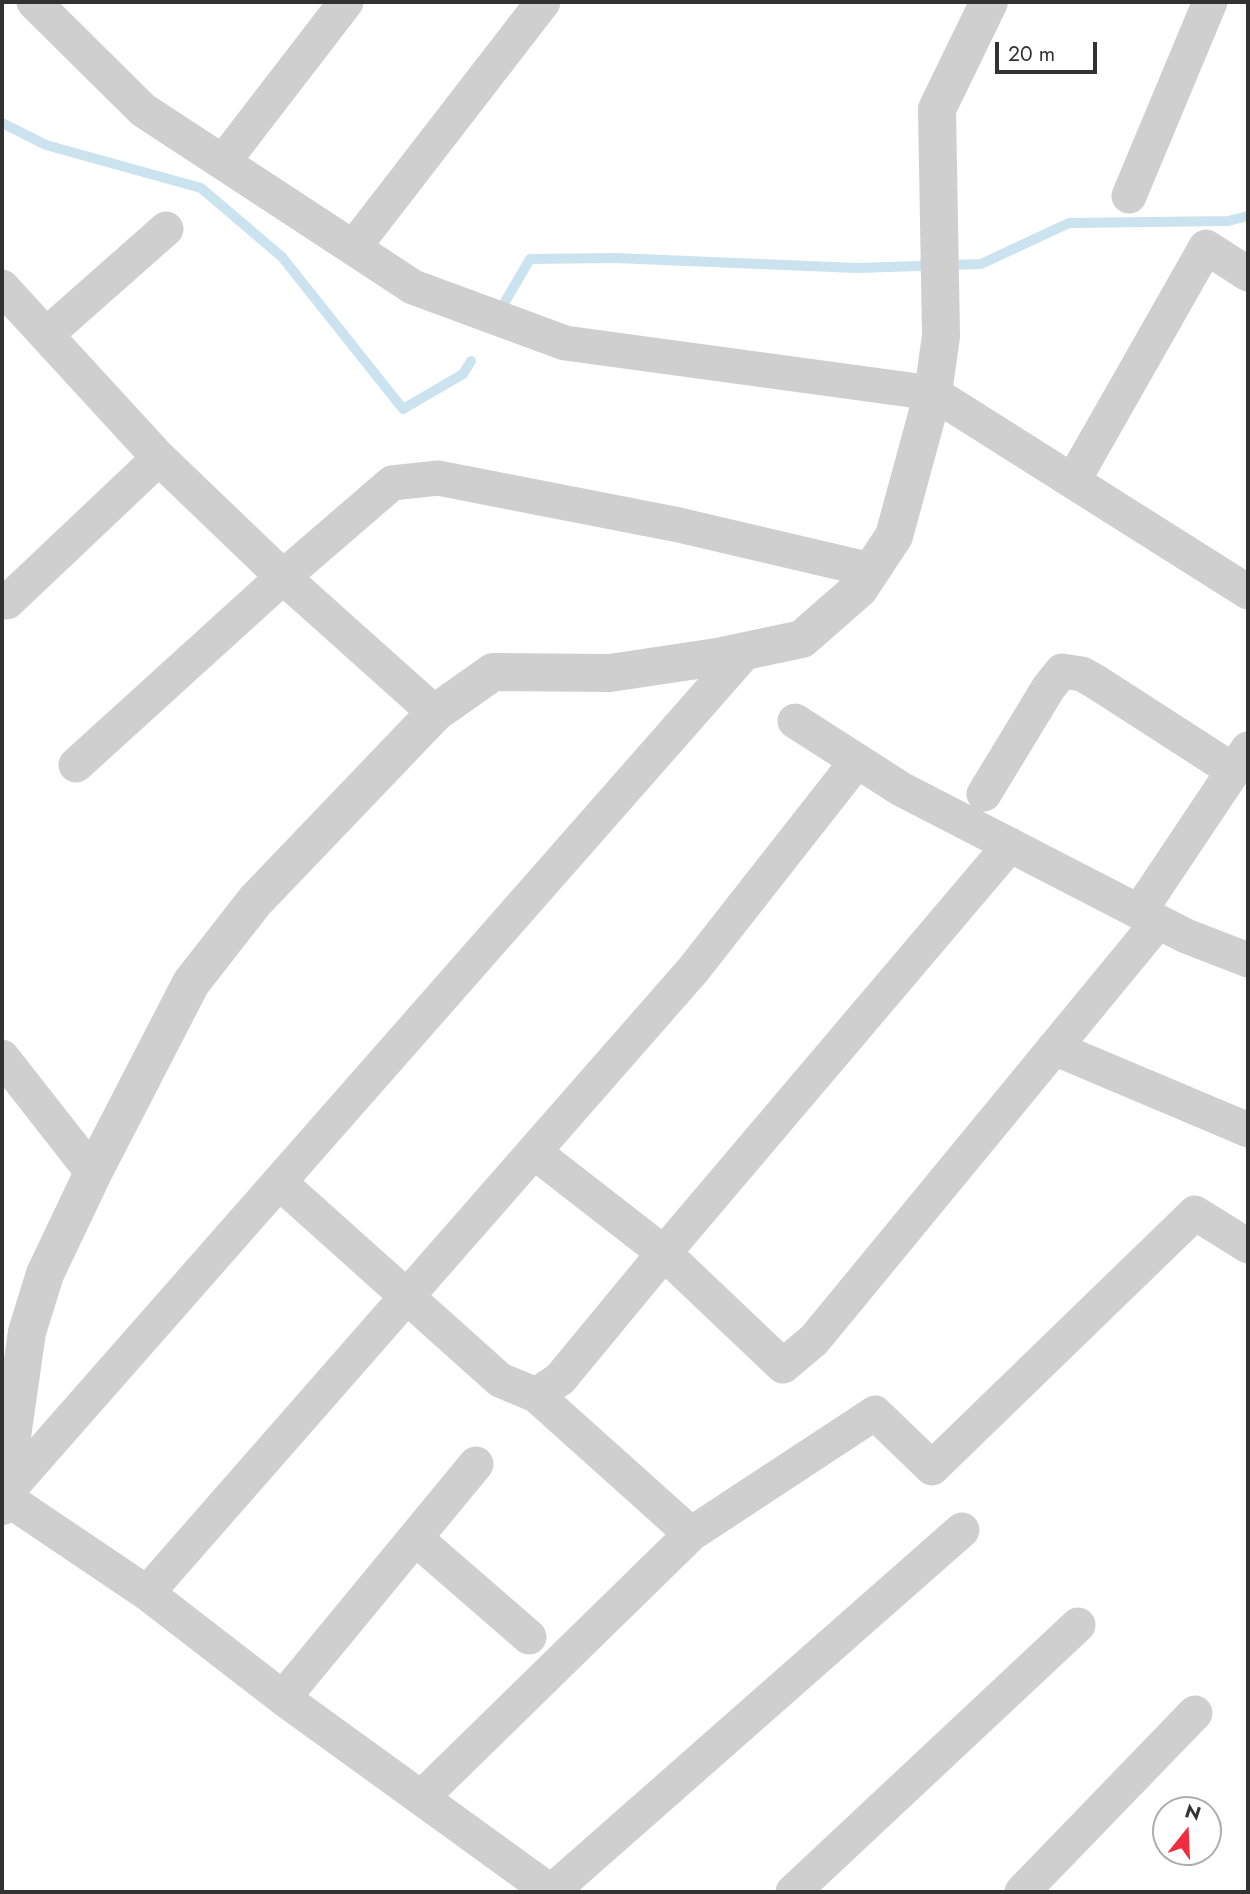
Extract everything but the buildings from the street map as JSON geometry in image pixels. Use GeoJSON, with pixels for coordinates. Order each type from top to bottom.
{"type":"FeatureCollection","features":[{"type":"Feature","properties":{"kind":"street"},"geometry":{"type":"LineString","coordinates":[[34,2],[143,110],[413,287],[565,343],[933,393],[1248,592]]}},
{"type":"Feature","properties":{"kind":"street"},"geometry":{"type":"LineString","coordinates":[[223,162],[346,2]]}},
{"type":"Feature","properties":{"kind":"street"},"geometry":{"type":"LineString","coordinates":[[353,248],[543,2]]}},
{"type":"Feature","properties":{"kind":"street"},"geometry":{"type":"LineString","coordinates":[[2,1501],[27,1332],[45,1274],[93,1173],[191,983],[256,901],[435,713],[493,671],[610,673],[802,639],[859,589],[894,536],[933,393],[941,336],[937,109],[989,2]]}},
{"type":"Feature","properties":{"kind":"street"},"geometry":{"type":"LineString","coordinates":[[1129,196],[1210,2]]}},
{"type":"Feature","properties":{"kind":"street"},"geometry":{"type":"LineString","coordinates":[[47,335],[166,229]]}},
{"type":"Feature","properties":{"kind":"street"},"geometry":{"type":"LineString","coordinates":[[1073,481],[1206,247],[1248,274]]}},
{"type":"Feature","properties":{"kind":"street"},"geometry":{"type":"LineString","coordinates":[[2,287],[159,458],[283,577],[435,713]]}},
{"type":"Feature","properties":{"kind":"street"},"geometry":{"type":"LineString","coordinates":[[7,602],[159,458]]}},
{"type":"Feature","properties":{"kind":"street"},"geometry":{"type":"LineString","coordinates":[[76,765],[283,577],[392,483],[439,478],[679,526],[871,570]]}},
{"type":"Feature","properties":{"kind":"street"},"geometry":{"type":"LineString","coordinates":[[2,1501],[746,651]]}},
{"type":"Feature","properties":{"kind":"street"},"geometry":{"type":"LineString","coordinates":[[534,1152],[664,1253],[783,1366],[814,1340],[1054,1048],[1148,917],[1241,760],[1082,674],[1062,671],[1049,687],[984,794]]}},
{"type":"Feature","properties":{"kind":"street"},"geometry":{"type":"LineString","coordinates":[[795,721],[901,789],[1186,936],[1248,960]]}},
{"type":"Feature","properties":{"kind":"street"},"geometry":{"type":"LineString","coordinates":[[147,1593],[693,970],[857,761]]}},
{"type":"Feature","properties":{"kind":"street"},"geometry":{"type":"LineString","coordinates":[[536,1395],[560,1379],[1010,845]]}},
{"type":"Feature","properties":{"kind":"street"},"geometry":{"type":"LineString","coordinates":[[1054,1048],[1248,1130]]}},
{"type":"Feature","properties":{"kind":"street"},"geometry":{"type":"LineString","coordinates":[[8,1076],[93,1173]]}},
{"type":"Feature","properties":{"kind":"street"},"geometry":{"type":"LineString","coordinates":[[279,1182],[500,1380],[536,1395],[691,1534]]}},
{"type":"Feature","properties":{"kind":"street"},"geometry":{"type":"LineString","coordinates":[[421,1798],[691,1534],[875,1413],[932,1468],[1195,1213],[1248,1246]]}},
{"type":"Feature","properties":{"kind":"street"},"geometry":{"type":"LineString","coordinates":[[283,1698],[476,1464]]}},
{"type":"Feature","properties":{"kind":"street"},"geometry":{"type":"LineString","coordinates":[[2,1501],[147,1593],[283,1698],[551,1892],[962,1530]]}},
{"type":"Feature","properties":{"kind":"street"},"geometry":{"type":"LineString","coordinates":[[415,1538],[529,1637]]}},
{"type":"Feature","properties":{"kind":"street"},"geometry":{"type":"LineString","coordinates":[[793,1892],[1078,1625]]}},
{"type":"Feature","properties":{"kind":"street"},"geometry":{"type":"LineString","coordinates":[[1022,1892],[1195,1713]]}},
{"type":"Feature","properties":{"kind":"waterway"},"geometry":{"type":"LineString","coordinates":[[2,123],[46,145],[201,188],[282,257],[403,409],[463,374],[471,361]]}},
{"type":"Feature","properties":{"kind":"waterway"},"geometry":{"type":"LineString","coordinates":[[499,312],[530,259],[615,258],[857,268],[981,264],[1069,223],[1228,221],[1248,216]]}}]}
